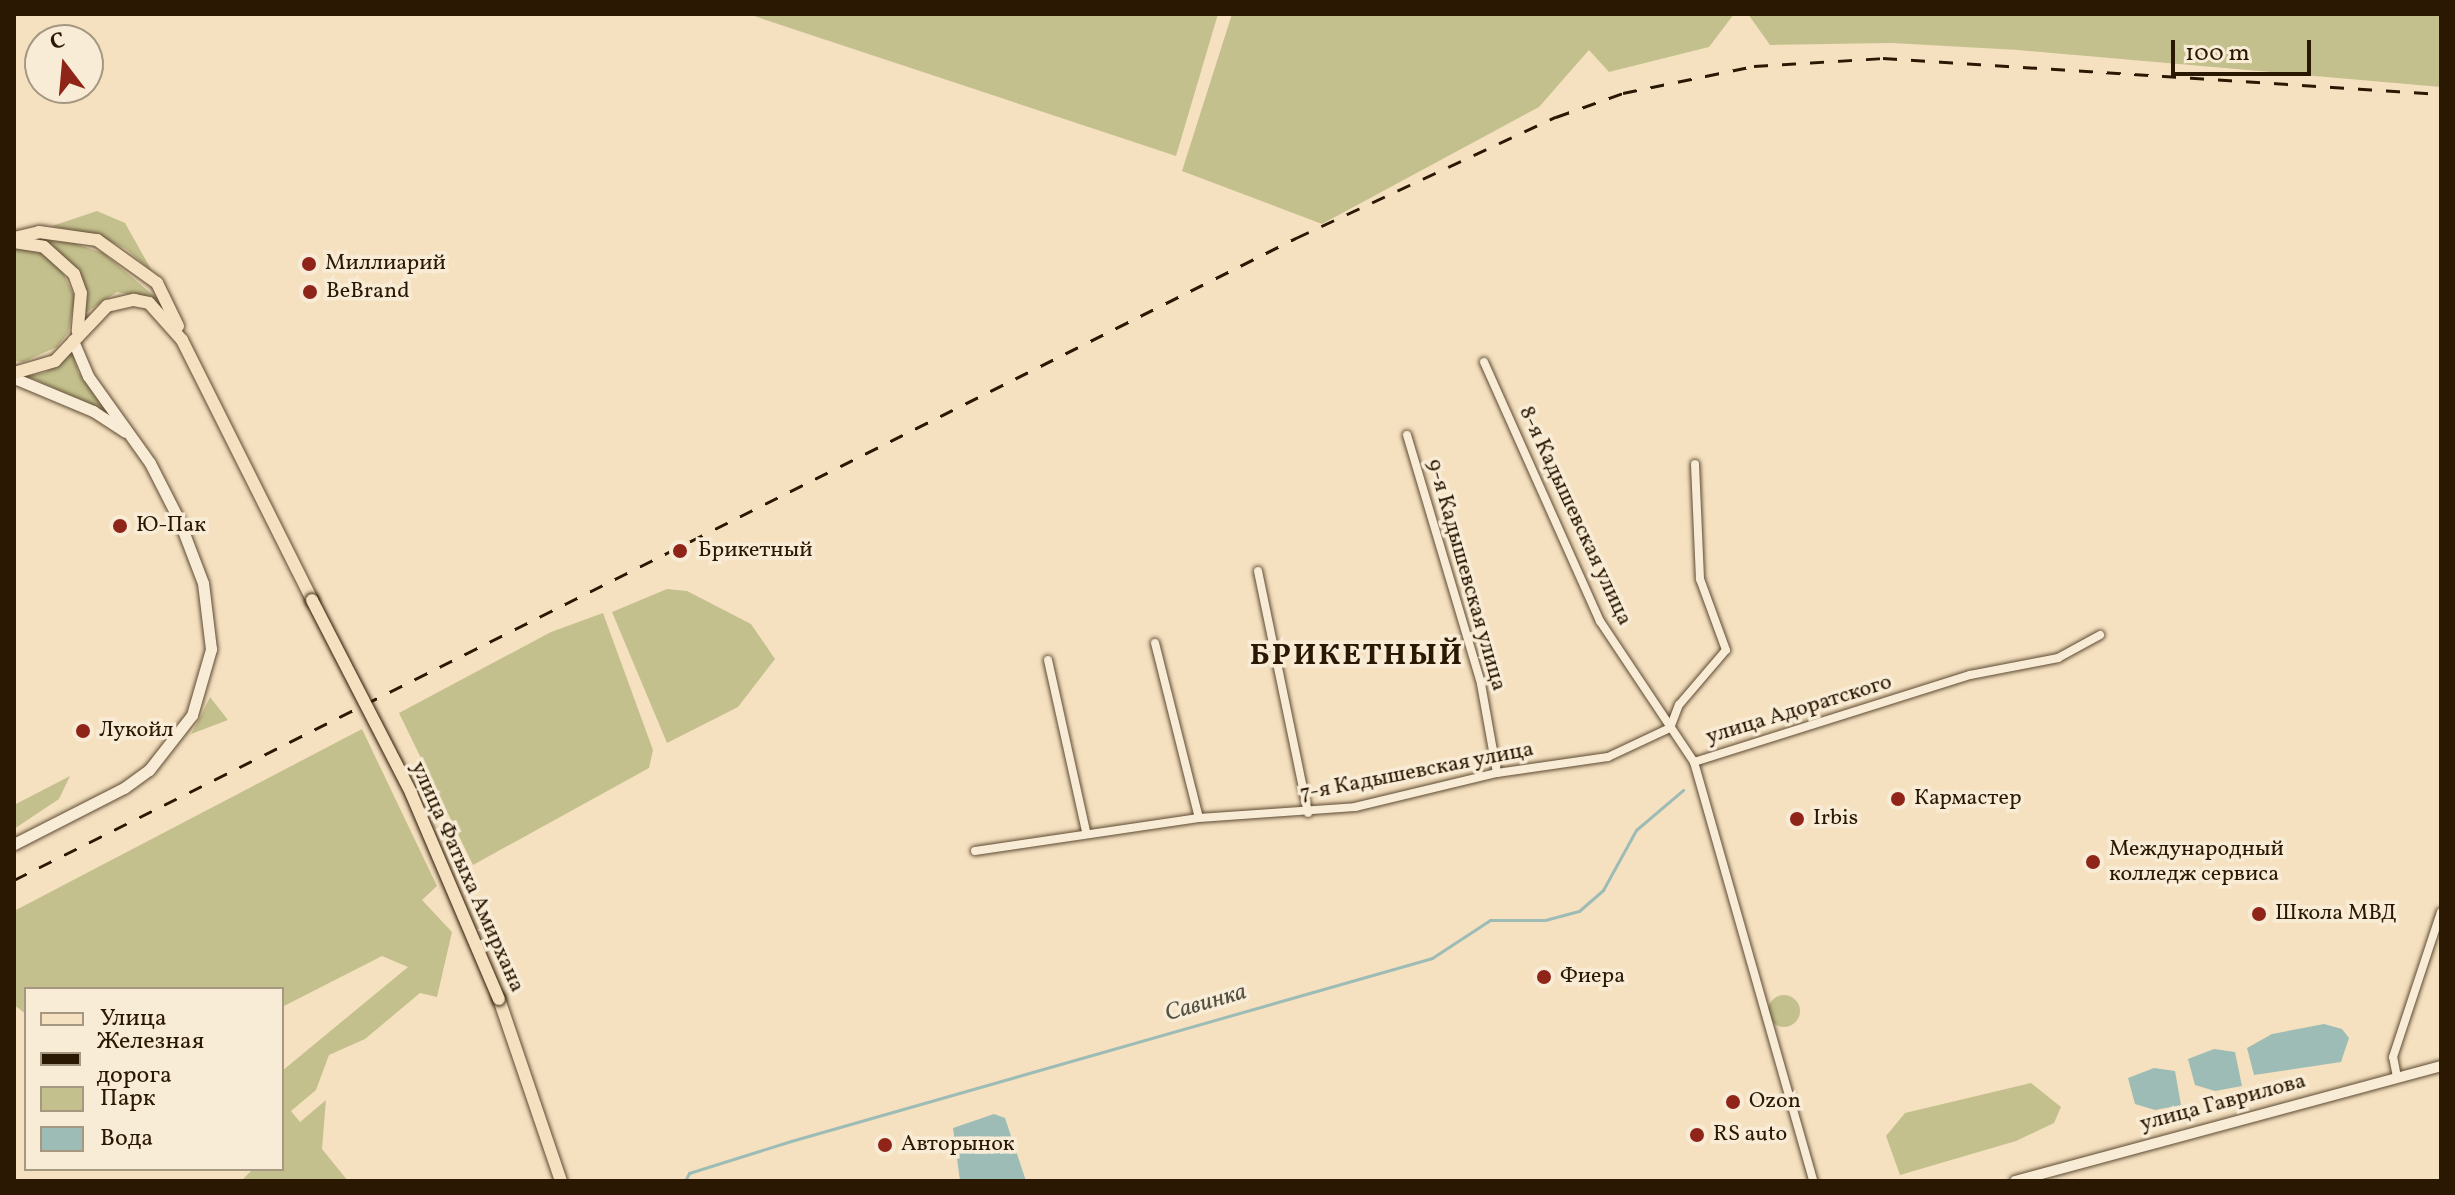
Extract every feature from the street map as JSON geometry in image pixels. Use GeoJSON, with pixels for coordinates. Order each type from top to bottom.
{"type":"FeatureCollection","features":[{"type":"Feature","properties":{"kind":"main road"},"geometry":{"type":"LineString","coordinates":[[14,240],[39,232],[97,240],[124,255],[157,283],[182,340]]}},
{"type":"Feature","properties":{"kind":"main road"},"geometry":{"type":"LineString","coordinates":[[14,240],[44,247],[74,274],[82,314],[75,337],[88,376],[133,436],[179,520],[203,583],[211,649],[202,688],[173,744],[149,770],[124,788],[14,844]]}},
{"type":"Feature","properties":{"kind":"main road"},"geometry":{"type":"LineString","coordinates":[[14,375],[42,368],[107,306],[134,300],[149,303],[182,340]]}},
{"type":"Feature","properties":{"kind":"main road","name":"улица Фатыха Амирхана"},"geometry":{"type":"LineString","coordinates":[[182,340],[411,793],[499,999],[561,1181]]}},
{"type":"Feature","properties":{"kind":"main road"},"geometry":{"type":"LineString","coordinates":[[14,375],[93,411],[133,436]]}},
{"type":"Feature","properties":{"kind":"street","name":"8-я Кадышевская улица"},"geometry":{"type":"LineString","coordinates":[[1484,362],[1600,621],[1694,762]]}},
{"type":"Feature","properties":{"kind":"street","name":"9-я Кадышевская улица"},"geometry":{"type":"LineString","coordinates":[[1407,435],[1481,684],[1497,773]]}},
{"type":"Feature","properties":{"kind":"street"},"geometry":{"type":"LineString","coordinates":[[1670,728],[1679,705],[1726,650],[1700,579],[1695,464]]}},
{"type":"Feature","properties":{"kind":"street"},"geometry":{"type":"LineString","coordinates":[[1258,571],[1308,813]]}},
{"type":"Feature","properties":{"kind":"street","name":"улица Адоратского"},"geometry":{"type":"LineString","coordinates":[[1813,1181],[1694,762],[1970,675],[2058,658],[2100,635]]}},
{"type":"Feature","properties":{"kind":"street"},"geometry":{"type":"LineString","coordinates":[[1155,643],[1199,818]]}},
{"type":"Feature","properties":{"kind":"street"},"geometry":{"type":"LineString","coordinates":[[1048,660],[1086,832]]}},
{"type":"Feature","properties":{"kind":"street","name":"7-я Кадышевская улица"},"geometry":{"type":"LineString","coordinates":[[975,851],[1086,832],[1199,818],[1308,813],[1497,773],[1608,757],[1670,728]]}},
{"type":"Feature","properties":{"kind":"street"},"geometry":{"type":"LineString","coordinates":[[2397,1077],[2393,1057],[2441,912]]}},
{"type":"Feature","properties":{"kind":"street","name":"улица Гаврилова"},"geometry":{"type":"LineString","coordinates":[[2015,1181],[2441,1066]]}},
{"type":"Feature","properties":{"kind":"green space"},"geometry":{"type":"Polygon","coordinates":[[[748,14],[1218,14],[1176,156],[748,14]]]}},
{"type":"Feature","properties":{"kind":"green space"},"geometry":{"type":"Polygon","coordinates":[[[1232,14],[1734,14],[1709,47],[1609,72],[1589,50],[1539,107],[1322,224],[1182,171],[1232,14]]]}},
{"type":"Feature","properties":{"kind":"green space"},"geometry":{"type":"Polygon","coordinates":[[[1748,14],[2441,14],[2441,87],[2018,50],[1892,43],[1770,45],[1748,14]]]}},
{"type":"Feature","properties":{"kind":"green space"},"geometry":{"type":"Polygon","coordinates":[[[97,211],[125,223],[152,271],[126,249],[100,236],[52,226],[97,211]]]}},
{"type":"Feature","properties":{"kind":"green space"},"geometry":{"type":"Polygon","coordinates":[[[35,239],[73,243],[103,253],[159,300],[117,292],[85,313],[69,263],[35,239]]]}},
{"type":"Feature","properties":{"kind":"green space"},"geometry":{"type":"Polygon","coordinates":[[[14,248],[45,254],[59,265],[75,298],[68,333],[57,347],[23,362],[14,361],[14,248]]]}},
{"type":"Feature","properties":{"kind":"green space"},"geometry":{"type":"Polygon","coordinates":[[[73,351],[78,372],[109,412],[27,376],[45,373],[73,351]]]}},
{"type":"Feature","properties":{"kind":"green space"},"geometry":{"type":"Polygon","coordinates":[[[667,589],[687,591],[751,624],[775,659],[738,707],[667,743],[612,612],[667,589]]]}},
{"type":"Feature","properties":{"kind":"green space"},"geometry":{"type":"Polygon","coordinates":[[[603,613],[653,750],[649,768],[473,865],[399,713],[551,632],[603,613]]]}},
{"type":"Feature","properties":{"kind":"green space"},"geometry":{"type":"Polygon","coordinates":[[[210,697],[228,720],[191,734],[201,716],[210,697]]]}},
{"type":"Feature","properties":{"kind":"green space"},"geometry":{"type":"Polygon","coordinates":[[[362,729],[437,886],[422,900],[452,932],[437,997],[420,993],[365,1039],[329,1055],[316,1090],[291,1111],[300,1122],[326,1100],[322,1149],[348,1181],[241,1181],[251,1171],[284,1171],[284,1069],[408,967],[382,956],[284,1006],[284,987],[24,987],[24,1012],[14,1005],[14,911],[362,729]]]}},
{"type":"Feature","properties":{"kind":"green space"},"geometry":{"type":"Polygon","coordinates":[[[70,776],[59,799],[14,829],[14,805],[70,776]]]}},
{"type":"Feature","properties":{"kind":"green space"},"geometry":{"type":"Polygon","coordinates":[[[1784,995],[1795,1000],[1800,1011],[1795,1022],[1784,1027],[1773,1022],[1768,1011],[1773,1000],[1784,995]]]}},
{"type":"Feature","properties":{"kind":"green space"},"geometry":{"type":"Polygon","coordinates":[[[2031,1083],[2061,1107],[2054,1123],[2016,1141],[1900,1175],[1886,1136],[1905,1113],[2031,1083]]]}},
{"type":"Feature","properties":{"kind":"water"},"geometry":{"type":"Polygon","coordinates":[[[2324,1024],[2342,1029],[2349,1038],[2341,1062],[2254,1075],[2247,1048],[2272,1034],[2324,1024]]]}},
{"type":"Feature","properties":{"kind":"water"},"geometry":{"type":"Polygon","coordinates":[[[2214,1049],[2235,1052],[2242,1086],[2215,1091],[2195,1085],[2188,1059],[2214,1049]]]}},
{"type":"Feature","properties":{"kind":"water"},"geometry":{"type":"Polygon","coordinates":[[[2154,1068],[2175,1071],[2181,1105],[2155,1110],[2135,1104],[2128,1078],[2154,1068]]]}},
{"type":"Feature","properties":{"kind":"water"},"geometry":{"type":"Polygon","coordinates":[[[994,1114],[1005,1118],[1026,1181],[960,1181],[953,1128],[994,1114]]]}},
{"type":"Feature","properties":{"kind":"waterway","name":"Савинка"},"geometry":{"type":"LineString","coordinates":[[685,1181],[689,1173],[791,1141],[1432,958],[1490,920],[1545,920],[1579,911],[1603,890],[1636,830],[1683,790]]}},
{"type":"Feature","properties":{"kind":"railway"},"geometry":{"type":"LineString","coordinates":[[14,880],[1296,238],[1556,117],[1623,93],[1754,66],[1883,58],[2441,94]]}},
{"type":"Feature","properties":{"kind":"place","name":"Миллиарий"},"geometry":{"type":"Point","coordinates":[309,264]}},
{"type":"Feature","properties":{"kind":"place","name":"BeBrand"},"geometry":{"type":"Point","coordinates":[310,292]}},
{"type":"Feature","properties":{"kind":"place","name":"Ю-Пак"},"geometry":{"type":"Point","coordinates":[120,526]}},
{"type":"Feature","properties":{"kind":"place","name":"Брикетный"},"geometry":{"type":"Point","coordinates":[680,551]}},
{"type":"Feature","properties":{"kind":"place","name":"Лукойл"},"geometry":{"type":"Point","coordinates":[83,731]}},
{"type":"Feature","properties":{"kind":"place","name":"Кармастер"},"geometry":{"type":"Point","coordinates":[1898,799]}},
{"type":"Feature","properties":{"kind":"place","name":"Irbis"},"geometry":{"type":"Point","coordinates":[1797,819]}},
{"type":"Feature","properties":{"kind":"place","name":"Международный колледж сервиса"},"geometry":{"type":"Point","coordinates":[2093,862]}},
{"type":"Feature","properties":{"kind":"place","name":"Школа МВД"},"geometry":{"type":"Point","coordinates":[2259,914]}},
{"type":"Feature","properties":{"kind":"place","name":"Фиера"},"geometry":{"type":"Point","coordinates":[1544,977]}},
{"type":"Feature","properties":{"kind":"place","name":"Ozon"},"geometry":{"type":"Point","coordinates":[1733,1102]}},
{"type":"Feature","properties":{"kind":"place","name":"RS auto"},"geometry":{"type":"Point","coordinates":[1697,1135]}},
{"type":"Feature","properties":{"kind":"place","name":"Авторынок"},"geometry":{"type":"Point","coordinates":[885,1145]}},
{"type":"Feature","properties":{"kind":"district","name":"БРИКЕТНЫЙ"},"geometry":{"type":"Point","coordinates":[1357,656]}}]}
